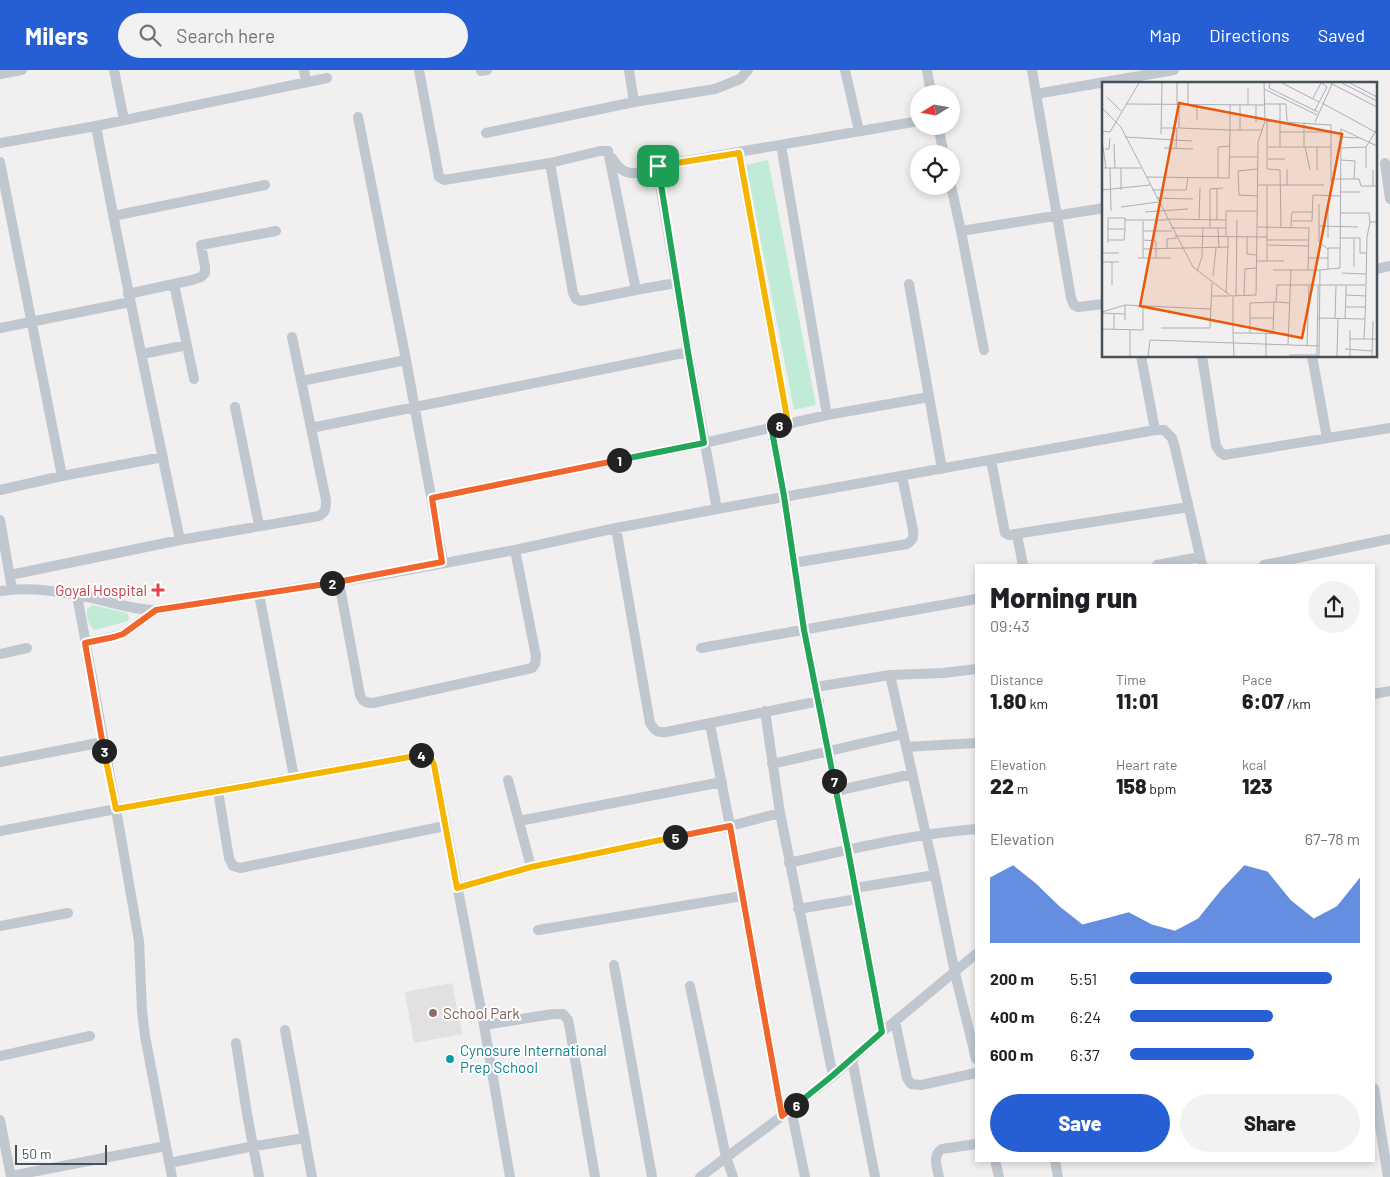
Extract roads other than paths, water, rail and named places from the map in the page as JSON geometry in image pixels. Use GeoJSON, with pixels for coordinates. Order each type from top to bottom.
{"type":"FeatureCollection","features":[{"type":"Feature","properties":{"kind":"street"},"geometry":{"type":"LineString","coordinates":[[0,74],[21,70]]}},
{"type":"Feature","properties":{"kind":"street"},"geometry":{"type":"LineString","coordinates":[[114,70],[124,120]]}},
{"type":"Feature","properties":{"kind":"street"},"geometry":{"type":"LineString","coordinates":[[304,70],[306,82]]}},
{"type":"Feature","properties":{"kind":"street"},"geometry":{"type":"LineString","coordinates":[[419,70],[438,177],[444,180],[608,151]]}},
{"type":"Feature","properties":{"kind":"street"},"geometry":{"type":"LineString","coordinates":[[629,70],[634,102]]}},
{"type":"Feature","properties":{"kind":"street"},"geometry":{"type":"LineString","coordinates":[[486,133],[634,102],[714,89],[740,79],[748,70]]}},
{"type":"Feature","properties":{"kind":"street"},"geometry":{"type":"LineString","coordinates":[[845,70],[859,131]]}},
{"type":"Feature","properties":{"kind":"street"},"geometry":{"type":"LineString","coordinates":[[927,70],[930,85]]}},
{"type":"Feature","properties":{"kind":"street"},"geometry":{"type":"LineString","coordinates":[[1032,70],[1055,215],[1071,298],[1074,305],[1078,308],[1102,304]]}},
{"type":"Feature","properties":{"kind":"street"},"geometry":{"type":"LineString","coordinates":[[1036,94],[1174,70]]}},
{"type":"Feature","properties":{"kind":"street"},"geometry":{"type":"LineString","coordinates":[[0,143],[96,126],[327,78]]}},
{"type":"Feature","properties":{"kind":"street"},"geometry":{"type":"LineString","coordinates":[[358,117],[406,360],[442,562]]}},
{"type":"Feature","properties":{"kind":"street"},"geometry":{"type":"LineString","coordinates":[[608,151],[616,166],[628,173],[635,174],[658,166],[910,122]]}},
{"type":"Feature","properties":{"kind":"street"},"geometry":{"type":"LineString","coordinates":[[96,126],[129,298],[180,540]]}},
{"type":"Feature","properties":{"kind":"street"},"geometry":{"type":"LineString","coordinates":[[781,145],[826,415]]}},
{"type":"Feature","properties":{"kind":"street"},"geometry":{"type":"LineString","coordinates":[[608,151],[636,290]]}},
{"type":"Feature","properties":{"kind":"street"},"geometry":{"type":"LineString","coordinates":[[739,153],[788,423]]}},
{"type":"Feature","properties":{"kind":"street"},"geometry":{"type":"LineString","coordinates":[[0,162],[62,476]]}},
{"type":"Feature","properties":{"kind":"street"},"geometry":{"type":"LineString","coordinates":[[550,162],[576,298],[581,301],[676,283]]}},
{"type":"Feature","properties":{"kind":"street"},"geometry":{"type":"LineString","coordinates":[[1384,163],[1390,199]]}},
{"type":"Feature","properties":{"kind":"street"},"geometry":{"type":"LineString","coordinates":[[658,166],[676,283],[717,509]]}},
{"type":"Feature","properties":{"kind":"street"},"geometry":{"type":"LineString","coordinates":[[113,216],[265,185]]}},
{"type":"Feature","properties":{"kind":"street"},"geometry":{"type":"LineString","coordinates":[[953,195],[984,350]]}},
{"type":"Feature","properties":{"kind":"street"},"geometry":{"type":"LineString","coordinates":[[961,231],[1102,208]]}},
{"type":"Feature","properties":{"kind":"street"},"geometry":{"type":"LineString","coordinates":[[0,328],[129,298],[201,277],[205,273],[206,267],[201,245],[276,231]]}},
{"type":"Feature","properties":{"kind":"street"},"geometry":{"type":"LineString","coordinates":[[174,284],[194,379]]}},
{"type":"Feature","properties":{"kind":"street"},"geometry":{"type":"LineString","coordinates":[[909,284],[942,469]]}},
{"type":"Feature","properties":{"kind":"street"},"geometry":{"type":"LineString","coordinates":[[10,574],[259,525],[319,516],[324,513],[326,509],[292,337]]}},
{"type":"Feature","properties":{"kind":"street"},"geometry":{"type":"LineString","coordinates":[[142,354],[187,345]]}},
{"type":"Feature","properties":{"kind":"street"},"geometry":{"type":"LineString","coordinates":[[311,428],[688,352]]}},
{"type":"Feature","properties":{"kind":"street"},"geometry":{"type":"LineString","coordinates":[[1141,358],[1155,430]]}},
{"type":"Feature","properties":{"kind":"street"},"geometry":{"type":"LineString","coordinates":[[1202,358],[1216,446],[1224,455],[1390,428]]}},
{"type":"Feature","properties":{"kind":"street"},"geometry":{"type":"LineString","coordinates":[[1312,358],[1327,438]]}},
{"type":"Feature","properties":{"kind":"street"},"geometry":{"type":"LineString","coordinates":[[301,381],[406,360]]}},
{"type":"Feature","properties":{"kind":"street"},"geometry":{"type":"LineString","coordinates":[[432,498],[704,443],[771,426],[929,397]]}},
{"type":"Feature","properties":{"kind":"street"},"geometry":{"type":"LineString","coordinates":[[234,407],[259,525]]}},
{"type":"Feature","properties":{"kind":"street"},"geometry":{"type":"LineString","coordinates":[[771,426],[784,496],[804,630],[882,1032]]}},
{"type":"Feature","properties":{"kind":"street"},"geometry":{"type":"LineString","coordinates":[[0,591],[12,589],[36,590],[77,595],[134,608],[156,610],[339,582],[515,550],[616,528],[784,496],[1155,430],[1164,430],[1172,438],[1176,448],[1201,561],[1168,564]]}},
{"type":"Feature","properties":{"kind":"street"},"geometry":{"type":"LineString","coordinates":[[0,490],[62,476],[163,458]]}},
{"type":"Feature","properties":{"kind":"street"},"geometry":{"type":"LineString","coordinates":[[991,460],[1005,533],[1009,535],[1188,507]]}},
{"type":"Feature","properties":{"kind":"street"},"geometry":{"type":"LineString","coordinates":[[793,563],[907,544],[911,541],[914,536],[902,476]]}},
{"type":"Feature","properties":{"kind":"street"},"geometry":{"type":"LineString","coordinates":[[0,520],[12,589]]}},
{"type":"Feature","properties":{"kind":"street"},"geometry":{"type":"LineString","coordinates":[[616,528],[650,723],[654,730],[659,733],[710,724],[818,701]]}},
{"type":"Feature","properties":{"kind":"street"},"geometry":{"type":"LineString","coordinates":[[1017,535],[1023,564]]}},
{"type":"Feature","properties":{"kind":"street"},"geometry":{"type":"LineString","coordinates":[[1269,564],[1390,539]]}},
{"type":"Feature","properties":{"kind":"street"},"geometry":{"type":"LineString","coordinates":[[339,582],[360,695],[363,701],[373,703],[532,668],[535,664],[536,656],[515,550]]}},
{"type":"Feature","properties":{"kind":"street"},"geometry":{"type":"LineString","coordinates":[[259,594],[294,777]]}},
{"type":"Feature","properties":{"kind":"street"},"geometry":{"type":"LineString","coordinates":[[77,595],[139,941],[145,1036],[172,1177]]}},
{"type":"Feature","properties":{"kind":"street"},"geometry":{"type":"LineString","coordinates":[[701,648],[975,598]]}},
{"type":"Feature","properties":{"kind":"street"},"geometry":{"type":"LineString","coordinates":[[85,643],[123,634],[156,610]]}},
{"type":"Feature","properties":{"kind":"street"},"geometry":{"type":"LineString","coordinates":[[0,654],[27,648]]}},
{"type":"Feature","properties":{"kind":"street"},"geometry":{"type":"LineString","coordinates":[[816,687],[890,675],[943,673],[975,669]]}},
{"type":"Feature","properties":{"kind":"street"},"geometry":{"type":"LineString","coordinates":[[890,675],[935,874],[955,973],[975,1041]]}},
{"type":"Feature","properties":{"kind":"street"},"geometry":{"type":"LineString","coordinates":[[1375,694],[1390,691]]}},
{"type":"Feature","properties":{"kind":"street"},"geometry":{"type":"LineString","coordinates":[[764,711],[789,863],[832,1076]]}},
{"type":"Feature","properties":{"kind":"street"},"geometry":{"type":"LineString","coordinates":[[710,724],[782,1116]]}},
{"type":"Feature","properties":{"kind":"street"},"geometry":{"type":"LineString","coordinates":[[772,764],[903,734]]}},
{"type":"Feature","properties":{"kind":"street"},"geometry":{"type":"LineString","coordinates":[[0,762],[103,742]]}},
{"type":"Feature","properties":{"kind":"street"},"geometry":{"type":"LineString","coordinates":[[906,747],[975,743]]}},
{"type":"Feature","properties":{"kind":"street"},"geometry":{"type":"LineString","coordinates":[[0,831],[426,754],[431,758],[434,765],[484,1025],[510,1177]]}},
{"type":"Feature","properties":{"kind":"street"},"geometry":{"type":"LineString","coordinates":[[836,791],[912,774]]}},
{"type":"Feature","properties":{"kind":"street"},"geometry":{"type":"LineString","coordinates":[[508,780],[531,867]]}},
{"type":"Feature","properties":{"kind":"street"},"geometry":{"type":"LineString","coordinates":[[519,821],[722,782]]}},
{"type":"Feature","properties":{"kind":"street"},"geometry":{"type":"LineString","coordinates":[[218,791],[229,858],[233,866],[240,868],[445,826]]}},
{"type":"Feature","properties":{"kind":"street"},"geometry":{"type":"LineString","coordinates":[[457,888],[531,867],[730,826],[780,813]]}},
{"type":"Feature","properties":{"kind":"street"},"geometry":{"type":"LineString","coordinates":[[789,863],[848,850],[975,829]]}},
{"type":"Feature","properties":{"kind":"street"},"geometry":{"type":"LineString","coordinates":[[798,909],[935,874]]}},
{"type":"Feature","properties":{"kind":"street"},"geometry":{"type":"LineString","coordinates":[[538,930],[742,896]]}},
{"type":"Feature","properties":{"kind":"street"},"geometry":{"type":"LineString","coordinates":[[0,926],[68,913]]}},
{"type":"Feature","properties":{"kind":"street"},"geometry":{"type":"LineString","coordinates":[[700,1177],[832,1076],[975,955]]}},
{"type":"Feature","properties":{"kind":"street"},"geometry":{"type":"LineString","coordinates":[[614,964],[652,1177]]}},
{"type":"Feature","properties":{"kind":"street"},"geometry":{"type":"LineString","coordinates":[[690,986],[726,1157],[733,1177]]}},
{"type":"Feature","properties":{"kind":"street"},"geometry":{"type":"LineString","coordinates":[[484,1025],[563,1014],[568,1020],[595,1177]]}},
{"type":"Feature","properties":{"kind":"street"},"geometry":{"type":"LineString","coordinates":[[895,1021],[907,1078],[911,1084],[921,1085],[975,1073]]}},
{"type":"Feature","properties":{"kind":"street"},"geometry":{"type":"LineString","coordinates":[[285,1030],[312,1177]]}},
{"type":"Feature","properties":{"kind":"street"},"geometry":{"type":"LineString","coordinates":[[0,1056],[90,1036]]}},
{"type":"Feature","properties":{"kind":"street"},"geometry":{"type":"LineString","coordinates":[[236,1043],[252,1146],[259,1177]]}},
{"type":"Feature","properties":{"kind":"street"},"geometry":{"type":"LineString","coordinates":[[852,1058],[875,1177]]}},
{"type":"Feature","properties":{"kind":"street"},"geometry":{"type":"LineString","coordinates":[[1375,1093],[1387,1154],[1388,1177]]}},
{"type":"Feature","properties":{"kind":"street"},"geometry":{"type":"LineString","coordinates":[[791,1109],[805,1177]]}},
{"type":"Feature","properties":{"kind":"street"},"geometry":{"type":"LineString","coordinates":[[0,1120],[11,1176],[166,1146]]}},
{"type":"Feature","properties":{"kind":"street"},"geometry":{"type":"LineString","coordinates":[[169,1163],[252,1146],[304,1138]]}},
{"type":"Feature","properties":{"kind":"street"},"geometry":{"type":"LineString","coordinates":[[939,1177],[936,1156],[938,1152],[942,1149],[975,1144]]}},
{"type":"Feature","properties":{"kind":"street"},"geometry":{"type":"LineString","coordinates":[[995,1162],[998,1177]]}},
{"type":"Feature","properties":{"kind":"street"},"geometry":{"type":"LineString","coordinates":[[1055,1162],[1058,1177]]}},
{"type":"Feature","properties":{"kind":"place","name":"Goyal Hospital"},"geometry":{"type":"Point","coordinates":[158,590]}},
{"type":"Feature","properties":{"kind":"place","name":"School Park"},"geometry":{"type":"Point","coordinates":[433,1013]}},
{"type":"Feature","properties":{"kind":"place","name":"Cynosure International Prep School"},"geometry":{"type":"Point","coordinates":[450,1059]}}]}
